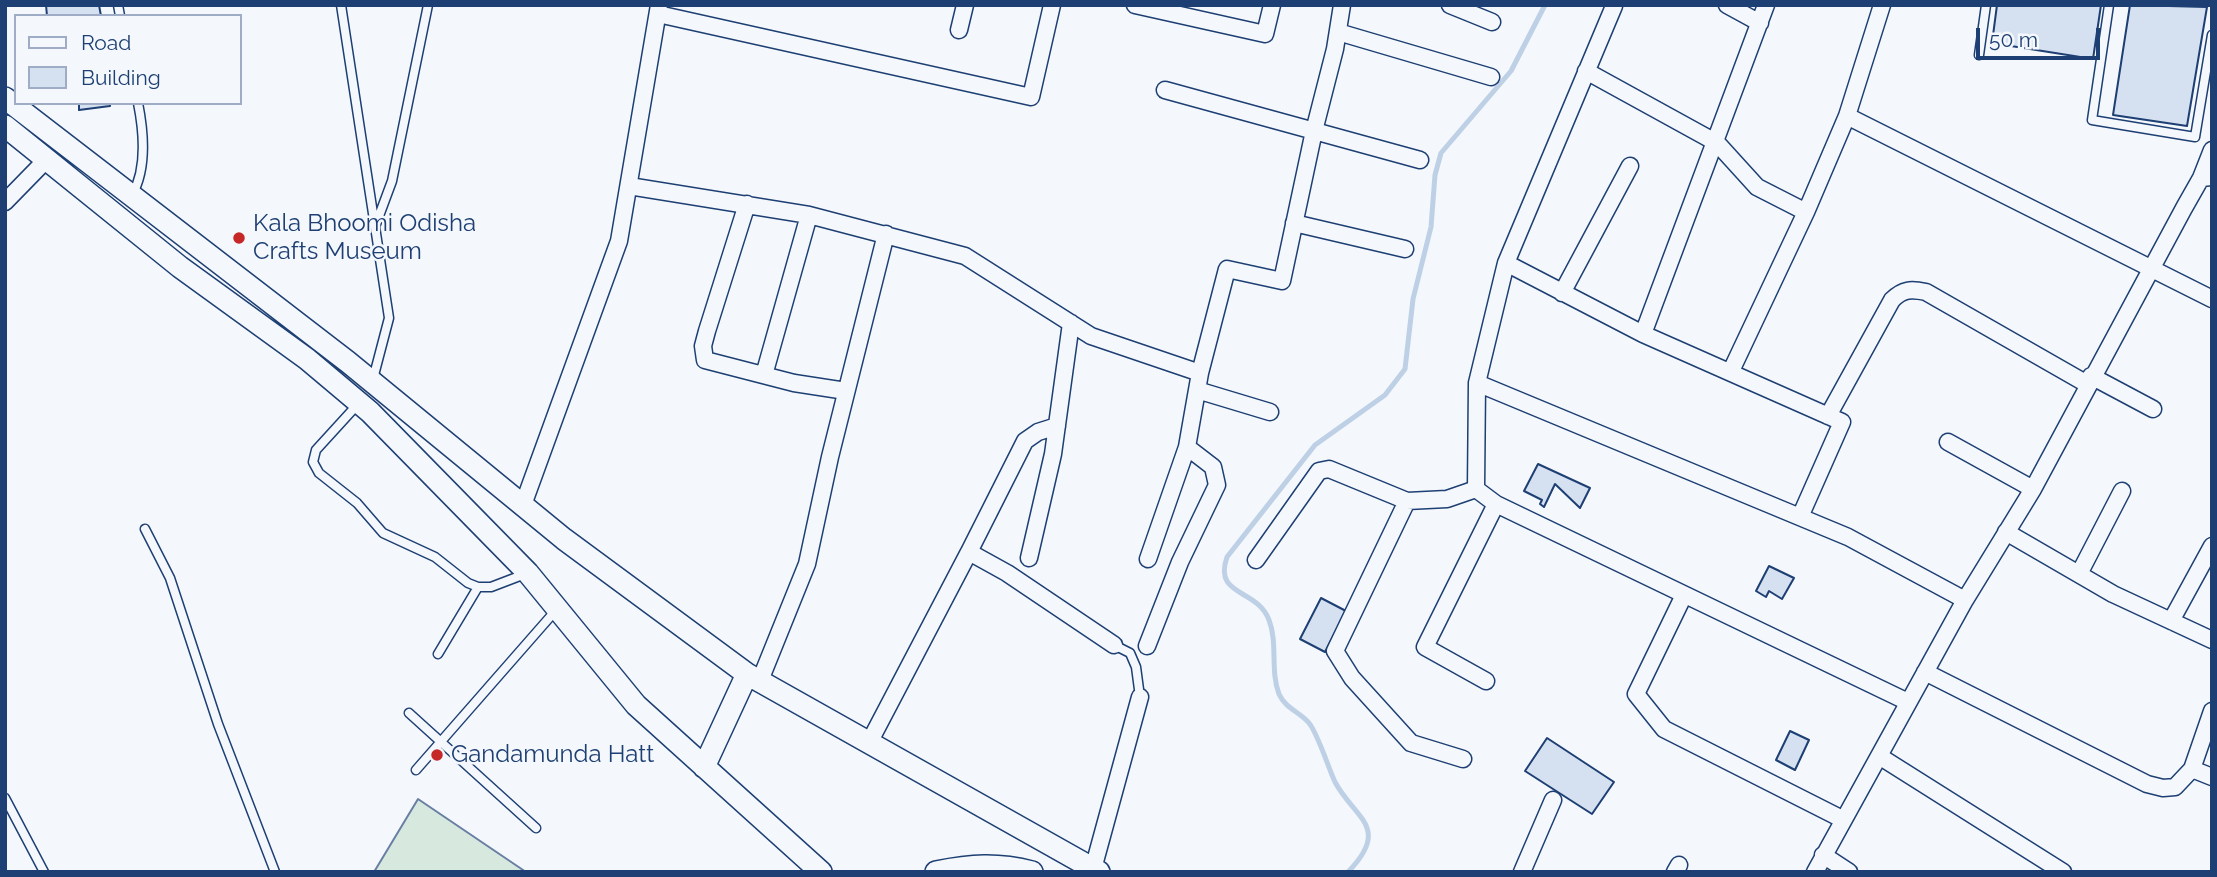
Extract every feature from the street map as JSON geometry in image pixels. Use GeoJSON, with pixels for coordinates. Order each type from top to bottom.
{"type":"FeatureCollection","features":[{"type":"Feature","properties":{"kind":"main road"},"geometry":{"type":"LineString","coordinates":[[14,105],[372,382],[564,539],[753,679],[870,741],[1096,870]]}},
{"type":"Feature","properties":{"kind":"main road"},"geometry":{"type":"LineString","coordinates":[[5,126],[180,267],[307,359],[359,403],[443,483],[528,573],[636,705],[821,872]]}},
{"type":"Feature","properties":{"kind":"main road"},"geometry":{"type":"LineString","coordinates":[[704,767],[753,679]]}},
{"type":"Feature","properties":{"kind":"main road"},"geometry":{"type":"LineString","coordinates":[[936,872],[980,864],[1002,865],[1032,872]]}},
{"type":"Feature","properties":{"kind":"street"},"geometry":{"type":"LineString","coordinates":[[959,30],[965,5]]}},
{"type":"Feature","properties":{"kind":"street"},"geometry":{"type":"LineString","coordinates":[[523,505],[619,241],[658,9],[1031,97],[1052,5]]}},
{"type":"Feature","properties":{"kind":"street"},"geometry":{"type":"LineString","coordinates":[[1135,5],[1189,11],[1265,34],[1272,5]]}},
{"type":"Feature","properties":{"kind":"street"},"geometry":{"type":"LineString","coordinates":[[1148,559],[1188,447],[1200,373],[1227,269],[1282,281],[1342,5]]}},
{"type":"Feature","properties":{"kind":"street"},"geometry":{"type":"LineString","coordinates":[[1450,5],[1492,22]]}},
{"type":"Feature","properties":{"kind":"street"},"geometry":{"type":"LineString","coordinates":[[1727,5],[1760,23]]}},
{"type":"Feature","properties":{"kind":"street"},"geometry":{"type":"LineString","coordinates":[[1643,334],[1717,143],[1766,5]]}},
{"type":"Feature","properties":{"kind":"street"},"geometry":{"type":"LineString","coordinates":[[1731,371],[1806,212],[1847,116],[1882,5]]}},
{"type":"Feature","properties":{"kind":"street"},"geometry":{"type":"LineString","coordinates":[[1476,489],[1477,383],[1506,263],[1614,6]]}},
{"type":"Feature","properties":{"kind":"street"},"geometry":{"type":"LineString","coordinates":[[1338,32],[1491,77]]}},
{"type":"Feature","properties":{"kind":"street"},"geometry":{"type":"LineString","coordinates":[[1586,71],[1717,143],[1757,187],[1806,212]]}},
{"type":"Feature","properties":{"kind":"street"},"geometry":{"type":"LineString","coordinates":[[1165,90],[1420,160]]}},
{"type":"Feature","properties":{"kind":"street"},"geometry":{"type":"LineString","coordinates":[[1847,116],[2212,299]]}},
{"type":"Feature","properties":{"kind":"street"},"geometry":{"type":"LineString","coordinates":[[1815,872],[1965,600],[2033,489],[2151,268],[2207,177],[2212,150]]}},
{"type":"Feature","properties":{"kind":"street"},"geometry":{"type":"LineString","coordinates":[[5,202],[47,159]]}},
{"type":"Feature","properties":{"kind":"street"},"geometry":{"type":"LineString","coordinates":[[1562,293],[1630,166]]}},
{"type":"Feature","properties":{"kind":"street"},"geometry":{"type":"LineString","coordinates":[[629,186],[809,215],[965,256],[1091,336],[1200,373]]}},
{"type":"Feature","properties":{"kind":"street"},"geometry":{"type":"LineString","coordinates":[[747,204],[703,346],[705,360],[846,391]]}},
{"type":"Feature","properties":{"kind":"street"},"geometry":{"type":"LineString","coordinates":[[764,375],[809,215]]}},
{"type":"Feature","properties":{"kind":"street"},"geometry":{"type":"LineString","coordinates":[[1294,223],[1405,249]]}},
{"type":"Feature","properties":{"kind":"street"},"geometry":{"type":"LineString","coordinates":[[753,679],[807,564],[846,391],[886,234]]}},
{"type":"Feature","properties":{"kind":"street"},"geometry":{"type":"LineString","coordinates":[[1506,263],[1643,334],[1842,422],[1800,517]]}},
{"type":"Feature","properties":{"kind":"street"},"geometry":{"type":"LineString","coordinates":[[1828,415],[1892,300],[1901,292],[1912,289],[1926,292],[2089,380],[2153,409]]}},
{"type":"Feature","properties":{"kind":"street"},"geometry":{"type":"LineString","coordinates":[[1029,558],[1056,426],[1071,323]]}},
{"type":"Feature","properties":{"kind":"street"},"geometry":{"type":"LineString","coordinates":[[1477,383],[1848,537],[1965,600]]}},
{"type":"Feature","properties":{"kind":"street"},"geometry":{"type":"LineString","coordinates":[[1197,390],[1270,412]]}},
{"type":"Feature","properties":{"kind":"street"},"geometry":{"type":"LineString","coordinates":[[870,741],[1025,442],[1038,432],[1056,426]]}},
{"type":"Feature","properties":{"kind":"street"},"geometry":{"type":"LineString","coordinates":[[1948,442],[2033,489]]}},
{"type":"Feature","properties":{"kind":"street"},"geometry":{"type":"LineString","coordinates":[[1147,646],[1180,562],[1217,485],[1213,467],[1188,447]]}},
{"type":"Feature","properties":{"kind":"street"},"geometry":{"type":"LineString","coordinates":[[1256,560],[1319,471],[1329,469],[1407,502],[1447,499],[1476,489]]}},
{"type":"Feature","properties":{"kind":"street"},"geometry":{"type":"LineString","coordinates":[[1476,489],[1496,504],[1908,702]]}},
{"type":"Feature","properties":{"kind":"street"},"geometry":{"type":"LineString","coordinates":[[2079,574],[2122,491]]}},
{"type":"Feature","properties":{"kind":"street"},"geometry":{"type":"LineString","coordinates":[[1407,502],[1335,651],[1352,678],[1411,743],[1463,759]]}},
{"type":"Feature","properties":{"kind":"street"},"geometry":{"type":"LineString","coordinates":[[1486,681],[1425,647],[1496,504]]}},
{"type":"Feature","properties":{"kind":"street"},"geometry":{"type":"LineString","coordinates":[[2006,532],[2079,574],[2212,640]]}},
{"type":"Feature","properties":{"kind":"street"},"geometry":{"type":"LineString","coordinates":[[2171,621],[2212,546]]}},
{"type":"Feature","properties":{"kind":"street"},"geometry":{"type":"LineString","coordinates":[[969,552],[1007,573],[1114,645]]}},
{"type":"Feature","properties":{"kind":"street"},"geometry":{"type":"LineString","coordinates":[[1684,595],[1636,694],[1664,729],[1842,819]]}},
{"type":"Feature","properties":{"kind":"street"},"geometry":{"type":"LineString","coordinates":[[1925,671],[2147,784],[2163,789],[2175,787],[2192,769],[2212,711]]}},
{"type":"Feature","properties":{"kind":"street"},"geometry":{"type":"LineString","coordinates":[[1096,870],[1140,697]]}},
{"type":"Feature","properties":{"kind":"street"},"geometry":{"type":"LineString","coordinates":[[1879,756],[2063,872]]}},
{"type":"Feature","properties":{"kind":"street"},"geometry":{"type":"LineString","coordinates":[[2192,769],[2212,777]]}},
{"type":"Feature","properties":{"kind":"street"},"geometry":{"type":"LineString","coordinates":[[1522,872],[1553,800]]}},
{"type":"Feature","properties":{"kind":"street"},"geometry":{"type":"LineString","coordinates":[[1823,855],[1849,872]]}},
{"type":"Feature","properties":{"kind":"lane"},"geometry":{"type":"LineString","coordinates":[[341,5],[389,318],[372,382]]}},
{"type":"Feature","properties":{"kind":"lane"},"geometry":{"type":"LineString","coordinates":[[375,227],[392,181],[428,5]]}},
{"type":"Feature","properties":{"kind":"lane"},"geometry":{"type":"LineString","coordinates":[[1979,55],[1986,5]]}},
{"type":"Feature","properties":{"kind":"lane"},"geometry":{"type":"LineString","coordinates":[[2109,5],[2092,120],[2195,137],[2212,35]]}},
{"type":"Feature","properties":{"kind":"lane"},"geometry":{"type":"LineString","coordinates":[[132,195],[142,177],[142,120],[138,105]]}},
{"type":"Feature","properties":{"kind":"lane"},"geometry":{"type":"LineString","coordinates":[[359,403],[316,450],[314,468],[357,503],[383,533],[415,545],[478,587],[491,587],[528,573]]}},
{"type":"Feature","properties":{"kind":"lane"},"geometry":{"type":"LineString","coordinates":[[145,529],[170,578],[218,724],[275,872]]}},
{"type":"Feature","properties":{"kind":"lane"},"geometry":{"type":"LineString","coordinates":[[438,654],[478,587]]}},
{"type":"Feature","properties":{"kind":"lane"},"geometry":{"type":"LineString","coordinates":[[416,770],[557,609]]}},
{"type":"Feature","properties":{"kind":"lane"},"geometry":{"type":"LineString","coordinates":[[1114,645],[1130,653],[1136,667],[1140,697]]}},
{"type":"Feature","properties":{"kind":"lane"},"geometry":{"type":"LineString","coordinates":[[409,713],[536,828]]}},
{"type":"Feature","properties":{"kind":"lane"},"geometry":{"type":"LineString","coordinates":[[5,798],[44,872]]}},
{"type":"Feature","properties":{"kind":"shaded area"},"geometry":{"type":"Polygon","coordinates":[[[418,799],[526,872],[374,872],[418,799]]]}},
{"type":"Feature","properties":{"kind":"building"},"geometry":{"type":"Polygon","coordinates":[[[46,5],[99,5],[101,14],[47,14],[46,5]]]}},
{"type":"Feature","properties":{"kind":"building"},"geometry":{"type":"Polygon","coordinates":[[[1997,5],[2101,5],[2093,59],[1992,43],[1997,5]]]}},
{"type":"Feature","properties":{"kind":"building"},"geometry":{"type":"Polygon","coordinates":[[[2130,5],[2207,7],[2187,126],[2113,115],[2130,5]]]}},
{"type":"Feature","properties":{"kind":"building"},"geometry":{"type":"Polygon","coordinates":[[[79,105],[110,105],[110,106],[79,110],[79,105]]]}},
{"type":"Feature","properties":{"kind":"building"},"geometry":{"type":"Polygon","coordinates":[[[1538,464],[1590,488],[1580,508],[1555,484],[1544,507],[1540,504],[1542,500],[1524,491],[1538,464]]]}},
{"type":"Feature","properties":{"kind":"building"},"geometry":{"type":"Polygon","coordinates":[[[1769,566],[1794,578],[1782,599],[1769,591],[1766,597],[1756,591],[1769,566]]]}},
{"type":"Feature","properties":{"kind":"building"},"geometry":{"type":"Polygon","coordinates":[[[1321,598],[1346,611],[1325,652],[1300,639],[1321,598]]]}},
{"type":"Feature","properties":{"kind":"building"},"geometry":{"type":"Polygon","coordinates":[[[1790,731],[1809,740],[1795,770],[1776,760],[1790,731]]]}},
{"type":"Feature","properties":{"kind":"building"},"geometry":{"type":"Polygon","coordinates":[[[1547,738],[1614,782],[1592,814],[1525,771],[1547,738]]]}},
{"type":"Feature","properties":{"kind":"waterway"},"geometry":{"type":"LineString","coordinates":[[1348,872],[1361,857],[1367,844],[1365,824],[1335,782],[1312,728],[1279,694],[1269,620],[1255,602],[1231,586],[1224,570],[1227,557],[1315,445],[1385,395],[1405,369],[1413,299],[1431,227],[1435,175],[1441,153],[1511,71],[1545,5]]}},
{"type":"Feature","properties":{"kind":"place","name":"Kala Bhoomi Odisha Crafts Museum"},"geometry":{"type":"Point","coordinates":[239,238]}},
{"type":"Feature","properties":{"kind":"place","name":"Gandamunda Hatt"},"geometry":{"type":"Point","coordinates":[437,755]}}]}
